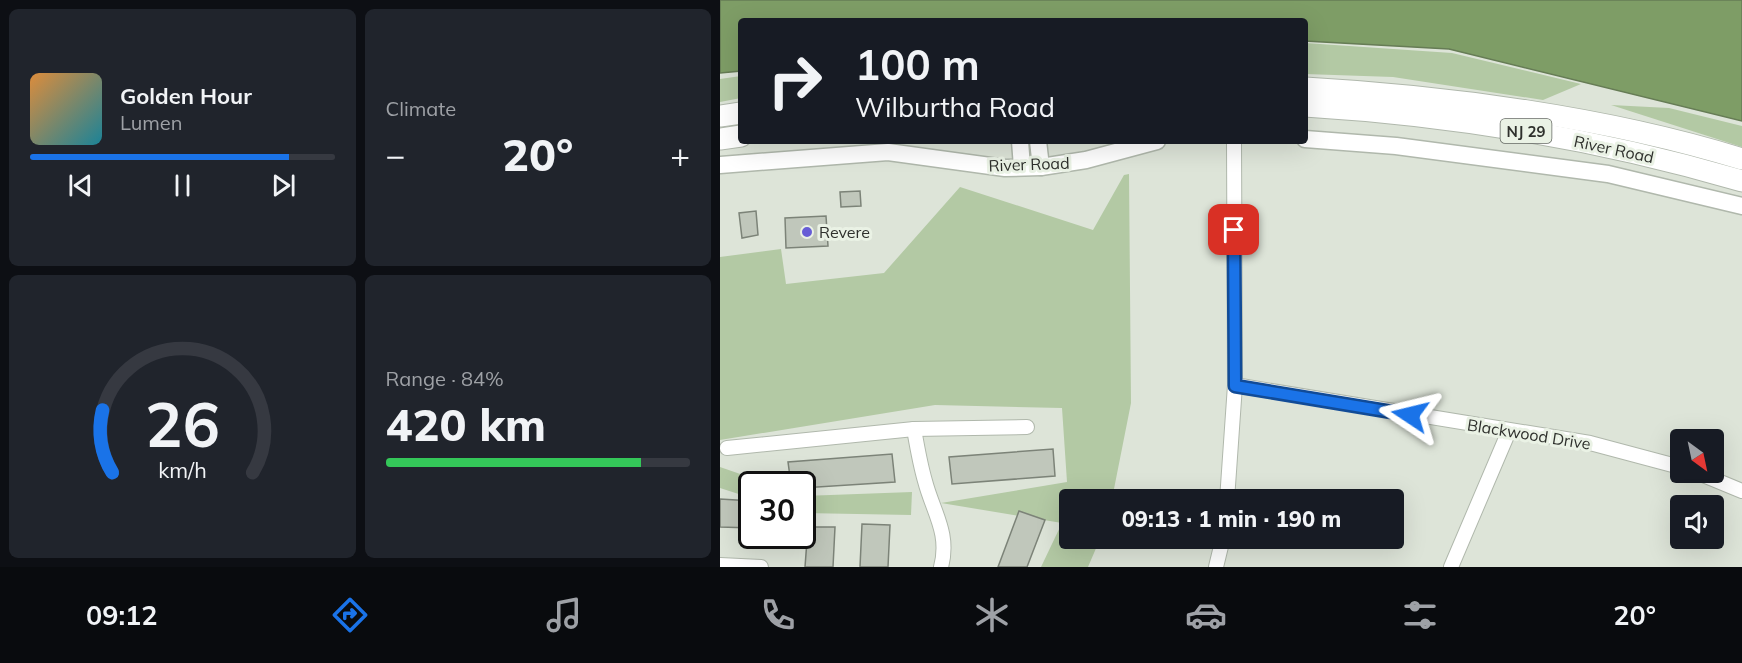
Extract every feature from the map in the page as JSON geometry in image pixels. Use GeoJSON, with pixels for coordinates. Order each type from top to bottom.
{"type":"FeatureCollection","features":[{"type":"Feature","properties":{"kind":"highway","name":"River Road"},"geometry":{"type":"LineString","coordinates":[[1308,88],[1435,99],[1563,118],[1636,132],[1742,159]]}},
{"type":"Feature","properties":{"kind":"highway","name":"River Road"},"geometry":{"type":"LineString","coordinates":[[1308,106],[1433,116],[1546,134],[1646,155],[1742,181]]}},
{"type":"Feature","properties":{"kind":"highway"},"geometry":{"type":"LineString","coordinates":[[720,116],[738,113]]}},
{"type":"Feature","properties":{"kind":"highway"},"geometry":{"type":"LineString","coordinates":[[720,139],[738,136]]}},
{"type":"Feature","properties":{"kind":"street","name":"River Road"},"geometry":{"type":"LineString","coordinates":[[1308,139],[1396,146],[1597,172],[1669,186],[1742,206]]}},
{"type":"Feature","properties":{"kind":"street"},"geometry":{"type":"LineString","coordinates":[[1020,144],[1022,167]]}},
{"type":"Feature","properties":{"kind":"street"},"geometry":{"type":"LineString","coordinates":[[1038,144],[1041,167]]}},
{"type":"Feature","properties":{"kind":"street","name":"River Road"},"geometry":{"type":"LineString","coordinates":[[720,165],[888,152],[921,154],[976,165],[1041,167],[1086,160],[1146,144]]}},
{"type":"Feature","properties":{"kind":"street"},"geometry":{"type":"LineString","coordinates":[[1228,489],[1235,386],[1234,144]]}},
{"type":"Feature","properties":{"kind":"street","name":"Blackwood Drive"},"geometry":{"type":"LineString","coordinates":[[1235,386],[1590,443],[1670,464]]}},
{"type":"Feature","properties":{"kind":"street"},"geometry":{"type":"LineString","coordinates":[[727,448],[914,429],[1027,427]]}},
{"type":"Feature","properties":{"kind":"street"},"geometry":{"type":"LineString","coordinates":[[914,429],[925,481],[943,526],[945,541],[941,567]]}},
{"type":"Feature","properties":{"kind":"street"},"geometry":{"type":"LineString","coordinates":[[1454,566],[1509,430]]}},
{"type":"Feature","properties":{"kind":"street"},"geometry":{"type":"LineString","coordinates":[[1723,483],[1742,491]]}},
{"type":"Feature","properties":{"kind":"street"},"geometry":{"type":"LineString","coordinates":[[1216,567],[1220,549]]}},
{"type":"Feature","properties":{"kind":"street"},"geometry":{"type":"LineString","coordinates":[[720,565],[761,567]]}},
{"type":"Feature","properties":{"kind":"shaded area"},"geometry":{"type":"Polygon","coordinates":[[[720,0],[1742,0],[1742,121],[1449,49],[1308,41],[1308,18],[738,18],[738,71],[720,73],[720,0]]]}},
{"type":"Feature","properties":{"kind":"shaded area"},"geometry":{"type":"Polygon","coordinates":[[[1308,43],[1452,53],[1581,84],[1543,100],[1393,77],[1308,74],[1308,43]]]}},
{"type":"Feature","properties":{"kind":"shaded area"},"geometry":{"type":"Polygon","coordinates":[[[738,76],[738,99],[720,102],[720,79],[738,76]]]}},
{"type":"Feature","properties":{"kind":"shaded area"},"geometry":{"type":"Polygon","coordinates":[[[1611,105],[1669,108],[1742,126],[1742,147],[1611,105]]]}},
{"type":"Feature","properties":{"kind":"shaded area"},"geometry":{"type":"Polygon","coordinates":[[[1129,174],[1131,403],[1114,489],[1059,489],[1059,523],[941,503],[1067,482],[1062,408],[935,405],[720,440],[720,257],[781,249],[786,284],[884,273],[960,187],[1093,230],[1124,175],[1129,174]]]}},
{"type":"Feature","properties":{"kind":"shaded area"},"geometry":{"type":"Polygon","coordinates":[[[720,467],[738,473],[738,494],[720,488],[720,467]]]}},
{"type":"Feature","properties":{"kind":"shaded area"},"geometry":{"type":"Polygon","coordinates":[[[912,492],[911,515],[816,513],[816,496],[912,492]]]}},
{"type":"Feature","properties":{"kind":"shaded area"},"geometry":{"type":"Polygon","coordinates":[[[1059,529],[1059,549],[1096,549],[1088,567],[1041,567],[1059,529]]]}},
{"type":"Feature","properties":{"kind":"building"},"geometry":{"type":"Polygon","coordinates":[[[860,191],[861,206],[841,207],[840,192],[860,191]]]}},
{"type":"Feature","properties":{"kind":"building"},"geometry":{"type":"Polygon","coordinates":[[[756,211],[758,235],[742,238],[739,213],[756,211]]]}},
{"type":"Feature","properties":{"kind":"building","name":"Revere"},"geometry":{"type":"Polygon","coordinates":[[[826,216],[828,246],[786,248],[785,218],[826,216]]]}},
{"type":"Feature","properties":{"kind":"building"},"geometry":{"type":"Polygon","coordinates":[[[1053,449],[1055,476],[952,484],[949,457],[1053,449]]]}},
{"type":"Feature","properties":{"kind":"building"},"geometry":{"type":"Polygon","coordinates":[[[892,454],[895,482],[816,487],[816,471],[789,471],[788,462],[892,454]]]}},
{"type":"Feature","properties":{"kind":"building"},"geometry":{"type":"Polygon","coordinates":[[[720,499],[738,500],[738,528],[720,527],[720,499]]]}},
{"type":"Feature","properties":{"kind":"building"},"geometry":{"type":"Polygon","coordinates":[[[1019,511],[1045,520],[1027,567],[998,567],[1019,511]]]}},
{"type":"Feature","properties":{"kind":"building"},"geometry":{"type":"Polygon","coordinates":[[[862,524],[890,525],[888,567],[860,567],[862,524]]]}},
{"type":"Feature","properties":{"kind":"building"},"geometry":{"type":"Polygon","coordinates":[[[816,527],[835,527],[833,567],[805,567],[806,549],[816,549],[816,527]]]}},
{"type":"Feature","properties":{"kind":"place","name":"Revere"},"geometry":{"type":"Point","coordinates":[807,232]}},
{"type":"Feature","properties":{"kind":"route"},"geometry":{"type":"LineString","coordinates":[[1234,230],[1235,386],[1410,415]]}}]}
